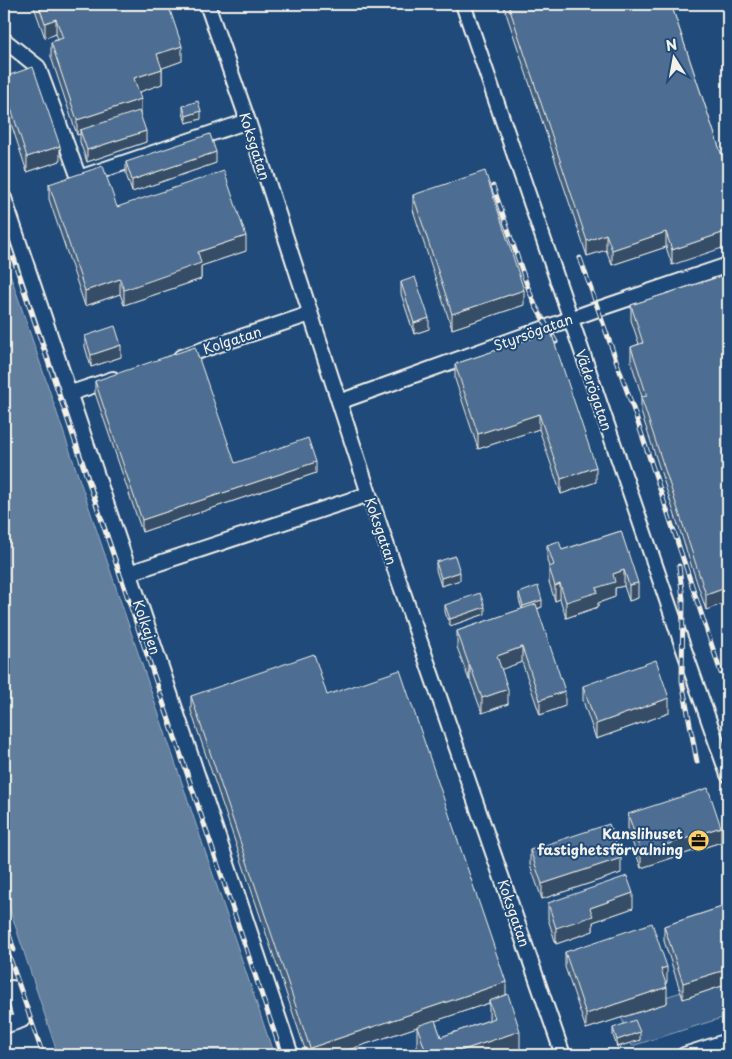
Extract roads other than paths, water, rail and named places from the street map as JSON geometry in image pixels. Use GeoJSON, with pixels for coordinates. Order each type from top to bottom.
{"type":"FeatureCollection","features":[{"type":"Feature","properties":{"kind":"street","name":"Koksgatan"},"geometry":{"type":"LineString","coordinates":[[207,4],[248,121],[369,494],[563,1055]]}},
{"type":"Feature","properties":{"kind":"street","name":"Väderögatan"},"geometry":{"type":"LineString","coordinates":[[463,4],[728,775]]}},
{"type":"Feature","properties":{"kind":"street"},"geometry":{"type":"LineString","coordinates":[[4,40],[38,67],[80,178],[248,121]]}},
{"type":"Feature","properties":{"kind":"street","name":"Kolkajen"},"geometry":{"type":"LineString","coordinates":[[4,198],[68,394],[291,1055]]}},
{"type":"Feature","properties":{"kind":"street","name":"Styrsögatan"},"geometry":{"type":"LineString","coordinates":[[339,402],[570,319],[728,265]]}},
{"type":"Feature","properties":{"kind":"street","name":"Kolgatan"},"geometry":{"type":"LineString","coordinates":[[171,360],[310,314]]}},
{"type":"Feature","properties":{"kind":"street"},"geometry":{"type":"LineString","coordinates":[[68,394],[124,375]]}},
{"type":"Feature","properties":{"kind":"street"},"geometry":{"type":"LineString","coordinates":[[129,573],[369,494]]}},
{"type":"Feature","properties":{"kind":"street"},"geometry":{"type":"LineString","coordinates":[[4,991],[12,988],[22,1020],[4,1026]]}},
{"type":"Feature","properties":{"kind":"street"},"geometry":{"type":"LineString","coordinates":[[684,1055],[728,1040]]}},
{"type":"Feature","properties":{"kind":"railway"},"geometry":{"type":"LineString","coordinates":[[493,186],[535,305],[556,342]]}},
{"type":"Feature","properties":{"kind":"railway"},"geometry":{"type":"LineString","coordinates":[[4,231],[282,1055]]}},
{"type":"Feature","properties":{"kind":"railway"},"geometry":{"type":"LineString","coordinates":[[580,258],[633,408],[721,673]]}},
{"type":"Feature","properties":{"kind":"railway"},"geometry":{"type":"LineString","coordinates":[[679,566],[683,599],[682,681],[697,762]]}},
{"type":"Feature","properties":{"kind":"railway"},"geometry":{"type":"LineString","coordinates":[[4,918],[14,950]]}},
{"type":"Feature","properties":{"kind":"railway"},"geometry":{"type":"LineString","coordinates":[[4,941],[43,1055]]}},
{"type":"Feature","properties":{"kind":"place","name":"Kanslihuset fastighetsförvalning"},"geometry":{"type":"Point","coordinates":[699,841]}}]}
